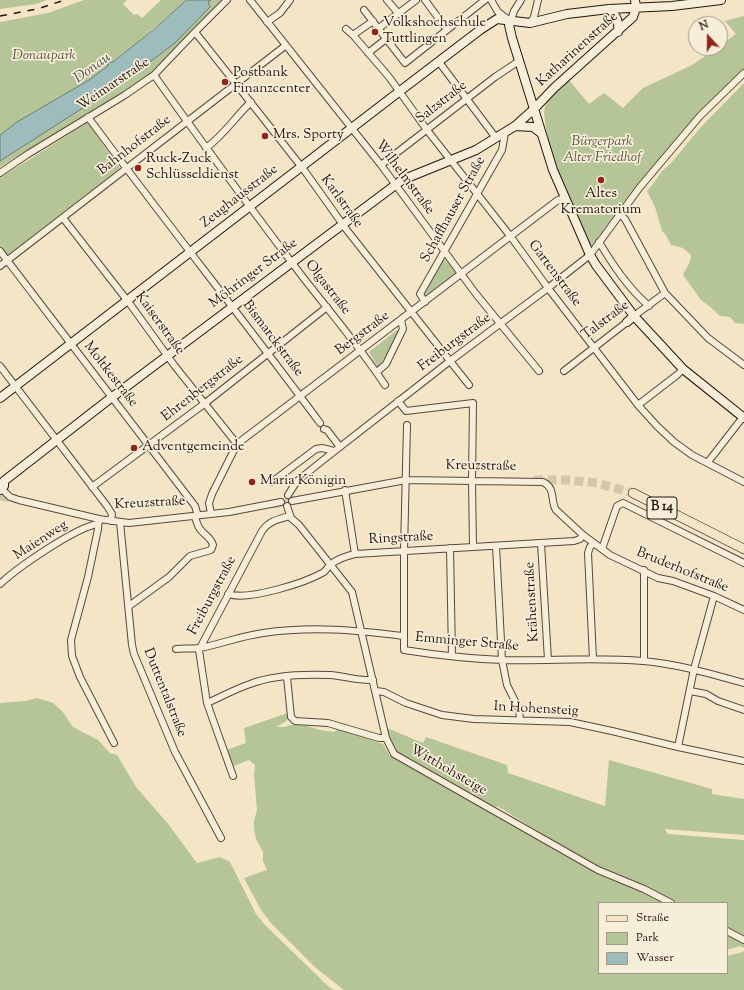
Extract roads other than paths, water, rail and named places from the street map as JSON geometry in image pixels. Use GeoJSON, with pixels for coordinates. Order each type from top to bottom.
{"type":"FeatureCollection","features":[{"type":"Feature","properties":{"kind":"main road","name":"B 14"},"geometry":{"type":"LineString","coordinates":[[633,493],[744,549]]}},
{"type":"Feature","properties":{"kind":"street","name":"Weimarstraße"},"geometry":{"type":"LineString","coordinates":[[0,173],[154,75],[227,0]]}},
{"type":"Feature","properties":{"kind":"street","name":"Wilhelmstraße"},"geometry":{"type":"LineString","coordinates":[[250,0],[381,165],[500,324],[539,370]]}},
{"type":"Feature","properties":{"kind":"street"},"geometry":{"type":"LineString","coordinates":[[267,22],[280,13],[290,0]]}},
{"type":"Feature","properties":{"kind":"street"},"geometry":{"type":"LineString","coordinates":[[387,0],[398,14]]}},
{"type":"Feature","properties":{"kind":"street"},"geometry":{"type":"LineString","coordinates":[[379,28],[416,0]]}},
{"type":"Feature","properties":{"kind":"street"},"geometry":{"type":"LineString","coordinates":[[425,0],[447,30]]}},
{"type":"Feature","properties":{"kind":"street"},"geometry":{"type":"LineString","coordinates":[[364,10],[405,63],[486,0]]}},
{"type":"Feature","properties":{"kind":"street"},"geometry":{"type":"LineString","coordinates":[[491,0],[498,12],[510,20],[530,23],[567,14],[636,4],[654,7],[721,0]]}},
{"type":"Feature","properties":{"kind":"street"},"geometry":{"type":"LineString","coordinates":[[521,0],[510,20],[510,28],[553,170],[590,255],[634,316],[683,369],[744,417],[708,462]]}},
{"type":"Feature","properties":{"kind":"street"},"geometry":{"type":"LineString","coordinates":[[530,23],[534,18],[538,0]]}},
{"type":"Feature","properties":{"kind":"street","name":"Katharinenstraße"},"geometry":{"type":"LineString","coordinates":[[534,110],[554,88],[633,18],[636,4]]}},
{"type":"Feature","properties":{"kind":"street"},"geometry":{"type":"LineString","coordinates":[[633,18],[654,7]]}},
{"type":"Feature","properties":{"kind":"street"},"geometry":{"type":"LineString","coordinates":[[609,9],[618,18],[618,32]]}},
{"type":"Feature","properties":{"kind":"street","name":"Zeughausstraße"},"geometry":{"type":"LineString","coordinates":[[0,398],[480,30],[497,19],[510,20]]}},
{"type":"Feature","properties":{"kind":"street"},"geometry":{"type":"LineString","coordinates":[[353,35],[373,21]]}},
{"type":"Feature","properties":{"kind":"street","name":"Gartenstraße"},"geometry":{"type":"LineString","coordinates":[[346,29],[368,52],[400,91],[427,130],[511,237],[548,288],[638,405],[674,442],[692,455],[744,482]]}},
{"type":"Feature","properties":{"kind":"street","name":"Karlstraße"},"geometry":{"type":"LineString","coordinates":[[195,32],[301,166],[342,224],[411,313],[469,385]]}},
{"type":"Feature","properties":{"kind":"street"},"geometry":{"type":"LineString","coordinates":[[368,52],[386,39]]}},
{"type":"Feature","properties":{"kind":"street","name":"Bahnhofstraße"},"geometry":{"type":"LineString","coordinates":[[0,266],[285,46]]}},
{"type":"Feature","properties":{"kind":"street","name":"Salzstraße"},"geometry":{"type":"LineString","coordinates":[[381,165],[467,98],[519,61]]}},
{"type":"Feature","properties":{"kind":"street"},"geometry":{"type":"LineString","coordinates":[[439,62],[496,138]]}},
{"type":"Feature","properties":{"kind":"street","name":"Freiburgstraße"},"geometry":{"type":"LineString","coordinates":[[288,495],[297,482],[334,451],[590,255],[640,187],[700,116],[744,73]]}},
{"type":"Feature","properties":{"kind":"street","name":"Olgastraße"},"geometry":{"type":"LineString","coordinates":[[154,75],[206,148],[377,372],[385,385]]}},
{"type":"Feature","properties":{"kind":"street"},"geometry":{"type":"LineString","coordinates":[[206,148],[218,140],[240,112],[251,102]]}},
{"type":"Feature","properties":{"kind":"street","name":"Möhringer Straße"},"geometry":{"type":"LineString","coordinates":[[1,485],[56,440],[402,180],[451,161],[488,143],[515,126],[534,110]]}},
{"type":"Feature","properties":{"kind":"street","name":"Bismarckstraße"},"geometry":{"type":"LineString","coordinates":[[88,117],[320,423]]}},
{"type":"Feature","properties":{"kind":"street"},"geometry":{"type":"LineString","coordinates":[[515,126],[532,127],[542,133]]}},
{"type":"Feature","properties":{"kind":"street","name":"Schaffhauser Straße"},"geometry":{"type":"LineString","coordinates":[[425,302],[420,294],[502,150],[505,133]]}},
{"type":"Feature","properties":{"kind":"street","name":"Schaffhauser Straße"},"geometry":{"type":"LineString","coordinates":[[488,143],[496,143],[502,150]]}},
{"type":"Feature","properties":{"kind":"street","name":"Bergstraße"},"geometry":{"type":"LineString","coordinates":[[211,514],[209,502],[237,444],[301,397],[558,200],[565,198]]}},
{"type":"Feature","properties":{"kind":"street"},"geometry":{"type":"LineString","coordinates":[[620,214],[625,219],[665,294],[708,338],[744,365]]}},
{"type":"Feature","properties":{"kind":"street","name":"Kaiserstraße"},"geometry":{"type":"LineString","coordinates":[[62,218],[127,300],[204,404],[237,444]]}},
{"type":"Feature","properties":{"kind":"street"},"geometry":{"type":"LineString","coordinates":[[599,242],[614,267],[648,306]]}},
{"type":"Feature","properties":{"kind":"street","name":"Moltkestraße"},"geometry":{"type":"LineString","coordinates":[[0,251],[195,506],[196,516],[201,530],[212,541],[213,545],[211,550],[190,556],[169,576],[129,606]]}},
{"type":"Feature","properties":{"kind":"street","name":"Talstraße"},"geometry":{"type":"LineString","coordinates":[[564,371],[594,346],[665,294]]}},
{"type":"Feature","properties":{"kind":"street","name":"Ehrenbergstraße"},"geometry":{"type":"LineString","coordinates":[[92,488],[204,404],[327,307]]}},
{"type":"Feature","properties":{"kind":"street"},"geometry":{"type":"LineString","coordinates":[[377,372],[386,364],[404,329],[401,320]]}},
{"type":"Feature","properties":{"kind":"street"},"geometry":{"type":"LineString","coordinates":[[0,366],[110,511],[112,514],[111,521]]}},
{"type":"Feature","properties":{"kind":"street"},"geometry":{"type":"LineString","coordinates":[[638,405],[683,369]]}},
{"type":"Feature","properties":{"kind":"street"},"geometry":{"type":"LineString","coordinates":[[398,402],[406,411],[473,403],[473,547]]}},
{"type":"Feature","properties":{"kind":"street"},"geometry":{"type":"LineString","coordinates":[[404,636],[404,551],[407,425]]}},
{"type":"Feature","properties":{"kind":"street"},"geometry":{"type":"LineString","coordinates":[[324,429],[327,430],[340,447]]}},
{"type":"Feature","properties":{"kind":"street"},"geometry":{"type":"LineString","coordinates":[[272,482],[316,449],[322,448],[334,451]]}},
{"type":"Feature","properties":{"kind":"street","name":"Kreuzstraße"},"geometry":{"type":"LineString","coordinates":[[292,501],[345,490],[406,480],[539,482],[546,483],[550,487]]}},
{"type":"Feature","properties":{"kind":"street","name":"Kreuzstraße"},"geometry":{"type":"LineString","coordinates":[[1,485],[10,497],[98,522],[120,522],[196,516],[282,502]]}},
{"type":"Feature","properties":{"kind":"street","name":"Bruderhofstraße"},"geometry":{"type":"LineString","coordinates":[[550,487],[556,510],[583,535],[610,555],[658,578],[673,581],[714,596],[744,610]]}},
{"type":"Feature","properties":{"kind":"street"},"geometry":{"type":"LineString","coordinates":[[345,490],[355,554]]}},
{"type":"Feature","properties":{"kind":"street"},"geometry":{"type":"LineString","coordinates":[[288,495],[292,501],[290,505],[287,506],[282,502],[283,497],[288,495]]}},
{"type":"Feature","properties":{"kind":"street"},"geometry":{"type":"LineString","coordinates":[[602,549],[617,506],[623,503],[744,563]]}},
{"type":"Feature","properties":{"kind":"street","name":"Witthohsteige"},"geometry":{"type":"LineString","coordinates":[[287,506],[290,516],[352,592],[386,738],[392,750],[399,757],[598,870],[644,889],[669,902]]}},
{"type":"Feature","properties":{"kind":"street","name":"Freiburgstraße"},"geometry":{"type":"LineString","coordinates":[[233,776],[207,703],[199,656],[200,648],[265,526],[272,521],[290,516]]}},
{"type":"Feature","properties":{"kind":"street"},"geometry":{"type":"LineString","coordinates":[[98,522],[98,529],[88,577],[71,640],[72,656],[80,677],[114,743]]}},
{"type":"Feature","properties":{"kind":"street","name":"Maienweg"},"geometry":{"type":"LineString","coordinates":[[0,584],[47,549],[98,522]]}},
{"type":"Feature","properties":{"kind":"street","name":"Duttentalstraße"},"geometry":{"type":"LineString","coordinates":[[120,522],[134,654],[174,752],[221,838]]}},
{"type":"Feature","properties":{"kind":"street","name":"Ringstraße"},"geometry":{"type":"LineString","coordinates":[[228,594],[241,596],[276,590],[309,579],[325,571],[338,560],[355,554],[541,544],[574,541],[580,539],[583,535]]}},
{"type":"Feature","properties":{"kind":"street"},"geometry":{"type":"LineString","coordinates":[[593,659],[588,553],[590,547],[594,543]]}},
{"type":"Feature","properties":{"kind":"street","name":"Krähenstraße"},"geometry":{"type":"LineString","coordinates":[[541,544],[548,660]]}},
{"type":"Feature","properties":{"kind":"street"},"geometry":{"type":"LineString","coordinates":[[496,546],[502,660],[507,684],[519,709],[520,720]]}},
{"type":"Feature","properties":{"kind":"street"},"geometry":{"type":"LineString","coordinates":[[450,548],[452,656]]}},
{"type":"Feature","properties":{"kind":"street"},"geometry":{"type":"LineString","coordinates":[[644,570],[644,661]]}},
{"type":"Feature","properties":{"kind":"street"},"geometry":{"type":"LineString","coordinates":[[678,747],[694,670],[714,596]]}},
{"type":"Feature","properties":{"kind":"street","name":"Emminger Straße"},"geometry":{"type":"LineString","coordinates":[[176,649],[200,648],[241,637],[284,630],[326,628],[361,630],[404,636],[404,650],[502,660],[593,659],[644,661],[694,670],[744,683]]}},
{"type":"Feature","properties":{"kind":"street"},"geometry":{"type":"LineString","coordinates":[[207,703],[251,683],[287,676],[308,674],[373,680]]}},
{"type":"Feature","properties":{"kind":"street"},"geometry":{"type":"LineString","coordinates":[[287,676],[290,717],[295,721],[328,722],[379,738],[386,738]]}},
{"type":"Feature","properties":{"kind":"street","name":"In Hohensteig"},"geometry":{"type":"LineString","coordinates":[[376,691],[384,692],[406,703],[442,715],[474,719],[570,722],[744,761]]}},
{"type":"Feature","properties":{"kind":"street"},"geometry":{"type":"LineString","coordinates":[[690,691],[706,694],[718,702],[744,710]]}},
{"type":"Feature","properties":{"kind":"street"},"geometry":{"type":"LineString","coordinates":[[728,932],[744,940]]}},
{"type":"Feature","properties":{"kind":"water"},"geometry":{"type":"Polygon","coordinates":[[[187,0],[211,0],[208,2],[210,7],[175,43],[125,81],[0,161],[0,135],[17,122],[89,80],[109,65],[106,64],[107,62],[113,62],[152,31],[187,0]]]}},
{"type":"Feature","properties":{"kind":"tunnel"},"geometry":{"type":"LineString","coordinates":[[534,480],[568,480],[597,483],[633,493]]}},
{"type":"Feature","properties":{"kind":"tunnel"},"geometry":{"type":"LineString","coordinates":[[0,496],[17,499]]}},
{"type":"Feature","properties":{"kind":"tunnel"},"geometry":{"type":"LineString","coordinates":[[272,504],[301,499]]}},
{"type":"Feature","properties":{"kind":"railway"},"geometry":{"type":"LineString","coordinates":[[0,16],[37,9],[65,0]]}},
{"type":"Feature","properties":{"kind":"place","name":"Volkshochschule Tuttlingen"},"geometry":{"type":"Point","coordinates":[375,32]}},
{"type":"Feature","properties":{"kind":"place","name":"Postbank Finanzcenter"},"geometry":{"type":"Point","coordinates":[225,82]}},
{"type":"Feature","properties":{"kind":"place","name":"Mrs. Sporty"},"geometry":{"type":"Point","coordinates":[265,136]}},
{"type":"Feature","properties":{"kind":"place","name":"Ruck-Zuck Schlüsseldienst"},"geometry":{"type":"Point","coordinates":[138,168]}},
{"type":"Feature","properties":{"kind":"place","name":"Altes Krematorium"},"geometry":{"type":"Point","coordinates":[601,180]}},
{"type":"Feature","properties":{"kind":"place","name":"Adventgemeinde"},"geometry":{"type":"Point","coordinates":[134,448]}},
{"type":"Feature","properties":{"kind":"place","name":"Maria Königin"},"geometry":{"type":"Point","coordinates":[252,482]}},
{"type":"Feature","properties":{"kind":"park label","name":"Donaupark"},"geometry":{"type":"Point","coordinates":[44,57]}},
{"type":"Feature","properties":{"kind":"park label","name":"Bürgerpark Alter Friedhof"},"geometry":{"type":"Point","coordinates":[602,152]}},
{"type":"Feature","properties":{"kind":"water label","name":"Donau"},"geometry":{"type":"Point","coordinates":[93,69]}}]}
